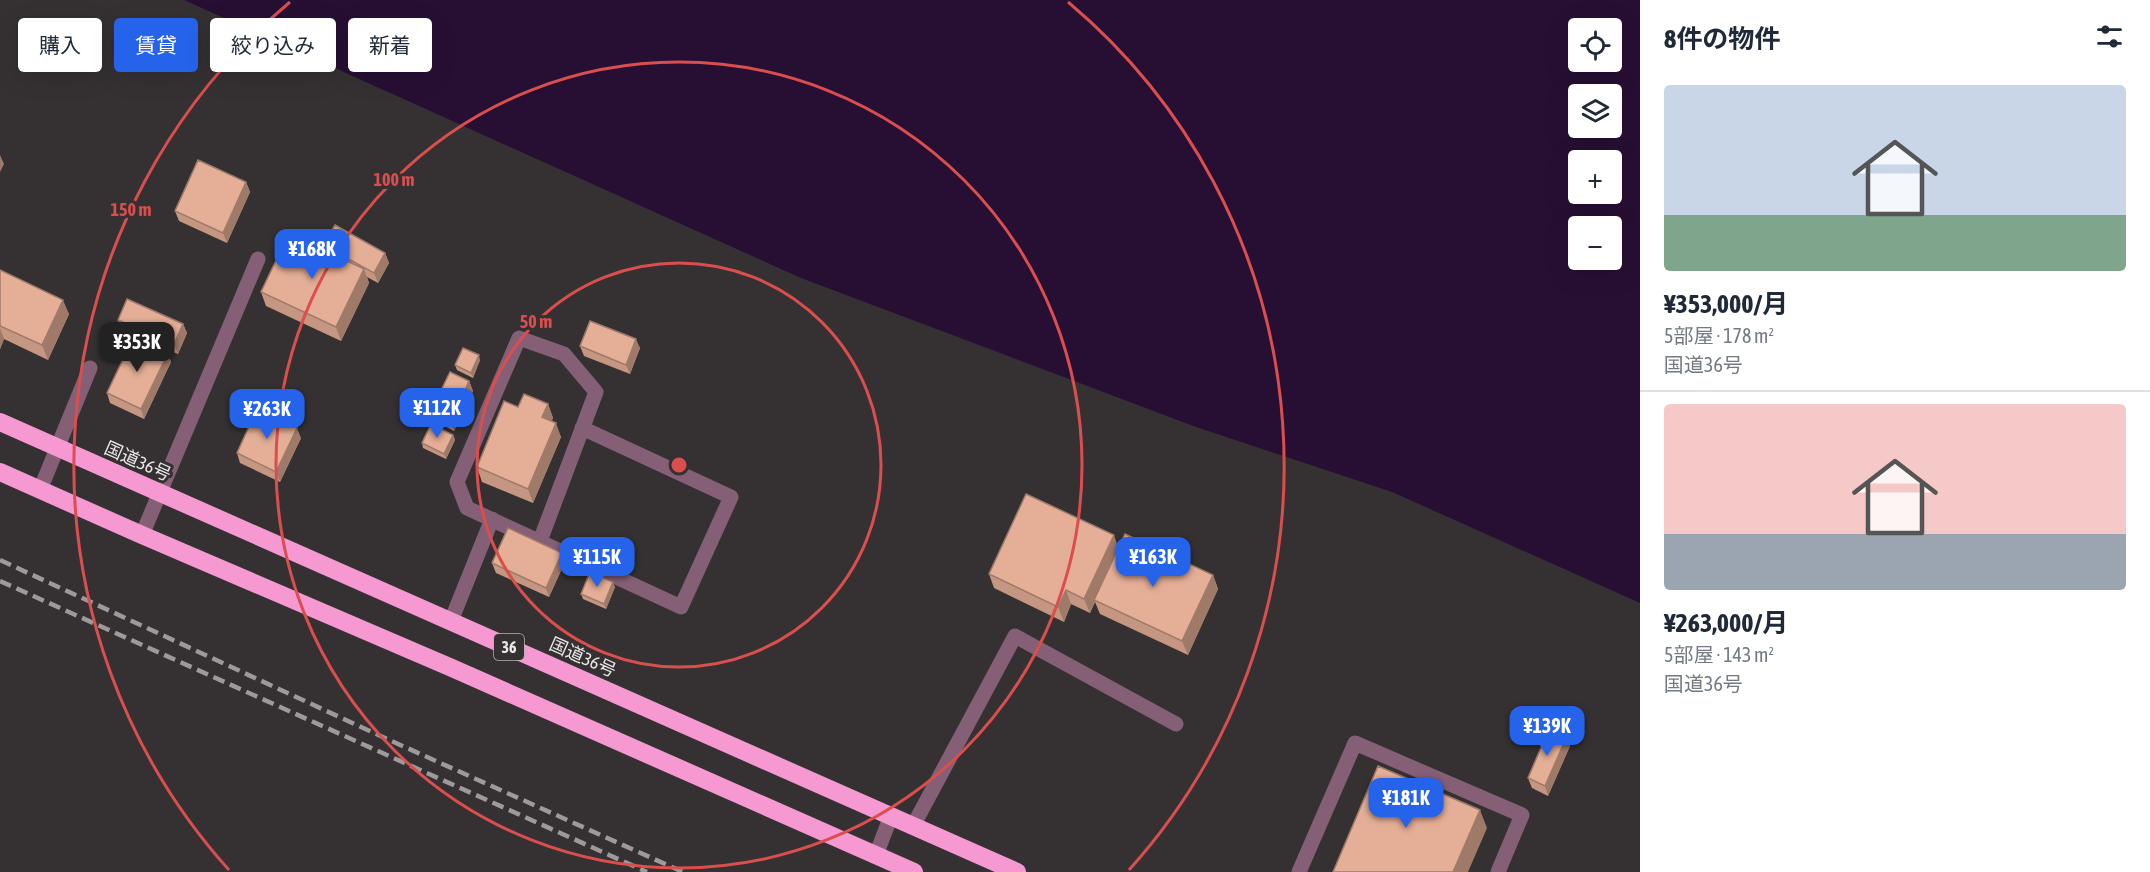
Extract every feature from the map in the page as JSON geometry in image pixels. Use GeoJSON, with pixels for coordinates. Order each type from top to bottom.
{"type":"FeatureCollection","features":[{"type":"Feature","properties":{"kind":"highway","name":"国道36号"},"geometry":{"type":"LineString","coordinates":[[0,422],[1017,872]]}},
{"type":"Feature","properties":{"kind":"highway","name":"36"},"geometry":{"type":"LineString","coordinates":[[0,472],[914,872]]}},
{"type":"Feature","properties":{"kind":"lane"},"geometry":{"type":"LineString","coordinates":[[142,535],[258,259]]}},
{"type":"Feature","properties":{"kind":"lane"},"geometry":{"type":"LineString","coordinates":[[540,541],[582,428],[596,392],[564,354],[519,339],[457,482],[467,508],[681,607],[731,497],[582,428]]}},
{"type":"Feature","properties":{"kind":"lane"},"geometry":{"type":"LineString","coordinates":[[40,490],[90,368]]}},
{"type":"Feature","properties":{"kind":"lane"},"geometry":{"type":"LineString","coordinates":[[451,621],[492,519]]}},
{"type":"Feature","properties":{"kind":"lane"},"geometry":{"type":"LineString","coordinates":[[913,826],[1015,636],[1176,724]]}},
{"type":"Feature","properties":{"kind":"lane"},"geometry":{"type":"LineString","coordinates":[[1299,872],[1355,743],[1522,816],[1498,872]]}},
{"type":"Feature","properties":{"kind":"lane"},"geometry":{"type":"LineString","coordinates":[[876,855],[891,816]]}},
{"type":"Feature","properties":{"kind":"shaded area"},"geometry":{"type":"Polygon","coordinates":[[[184,0],[1640,0],[1640,603],[1392,492],[1196,427],[801,278],[336,68],[336,18],[224,18],[184,0]]]}},
{"type":"Feature","properties":{"kind":"building"},"geometry":{"type":"Polygon","coordinates":[[[198,160],[246,182],[223,233],[175,211],[198,160]]]}},
{"type":"Feature","properties":{"kind":"building"},"geometry":{"type":"Polygon","coordinates":[[[335,225],[385,253],[374,273],[323,245],[335,225]]]}},
{"type":"Feature","properties":{"kind":"building"},"geometry":{"type":"Polygon","coordinates":[[[289,233],[364,269],[336,327],[261,292],[289,233]]]}},
{"type":"Feature","properties":{"kind":"building"},"geometry":{"type":"Polygon","coordinates":[[[0,270],[63,300],[42,345],[0,326],[0,270]]]}},
{"type":"Feature","properties":{"kind":"building"},"geometry":{"type":"Polygon","coordinates":[[[127,299],[183,324],[174,344],[118,320],[127,299]]]}},
{"type":"Feature","properties":{"kind":"building"},"geometry":{"type":"Polygon","coordinates":[[[590,321],[636,339],[626,365],[580,346],[590,321]]]}},
{"type":"Feature","properties":{"kind":"building"},"geometry":{"type":"Polygon","coordinates":[[[134,336],[168,353],[141,409],[107,393],[134,336]]]}},
{"type":"Feature","properties":{"kind":"building"},"geometry":{"type":"Polygon","coordinates":[[[463,348],[479,355],[471,373],[455,365],[463,348]]]}},
{"type":"Feature","properties":{"kind":"building"},"geometry":{"type":"Polygon","coordinates":[[[450,372],[469,381],[451,421],[431,411],[450,372]]]}},
{"type":"Feature","properties":{"kind":"building"},"geometry":{"type":"Polygon","coordinates":[[[524,394],[548,404],[542,417],[556,423],[528,489],[477,467],[504,401],[518,407],[524,394]]]}},
{"type":"Feature","properties":{"kind":"building"},"geometry":{"type":"Polygon","coordinates":[[[257,409],[297,428],[276,472],[237,453],[257,409]]]}},
{"type":"Feature","properties":{"kind":"building"},"geometry":{"type":"Polygon","coordinates":[[[431,424],[453,435],[444,454],[422,443],[431,424]]]}},
{"type":"Feature","properties":{"kind":"building"},"geometry":{"type":"Polygon","coordinates":[[[1026,494],[1114,535],[1084,599],[1066,590],[1058,607],[989,574],[1026,494]]]}},
{"type":"Feature","properties":{"kind":"building"},"geometry":{"type":"Polygon","coordinates":[[[508,528],[562,553],[546,588],[492,563],[508,528]]]}},
{"type":"Feature","properties":{"kind":"building"},"geometry":{"type":"Polygon","coordinates":[[[1125,534],[1213,575],[1182,641],[1094,600],[1125,534]]]}},
{"type":"Feature","properties":{"kind":"building"},"geometry":{"type":"Polygon","coordinates":[[[590,572],[613,582],[604,604],[581,594],[590,572]]]}},
{"type":"Feature","properties":{"kind":"building"},"geometry":{"type":"Polygon","coordinates":[[[1549,729],[1567,736],[1545,786],[1528,778],[1549,729]]]}},
{"type":"Feature","properties":{"kind":"building"},"geometry":{"type":"Polygon","coordinates":[[[1378,766],[1480,810],[1453,872],[1333,872],[1378,766]]]}},
{"type":"Feature","properties":{"kind":"railway"},"geometry":{"type":"LineString","coordinates":[[0,560],[387,739],[683,872]]}},
{"type":"Feature","properties":{"kind":"railway"},"geometry":{"type":"LineString","coordinates":[[0,581],[647,872]]}}]}
